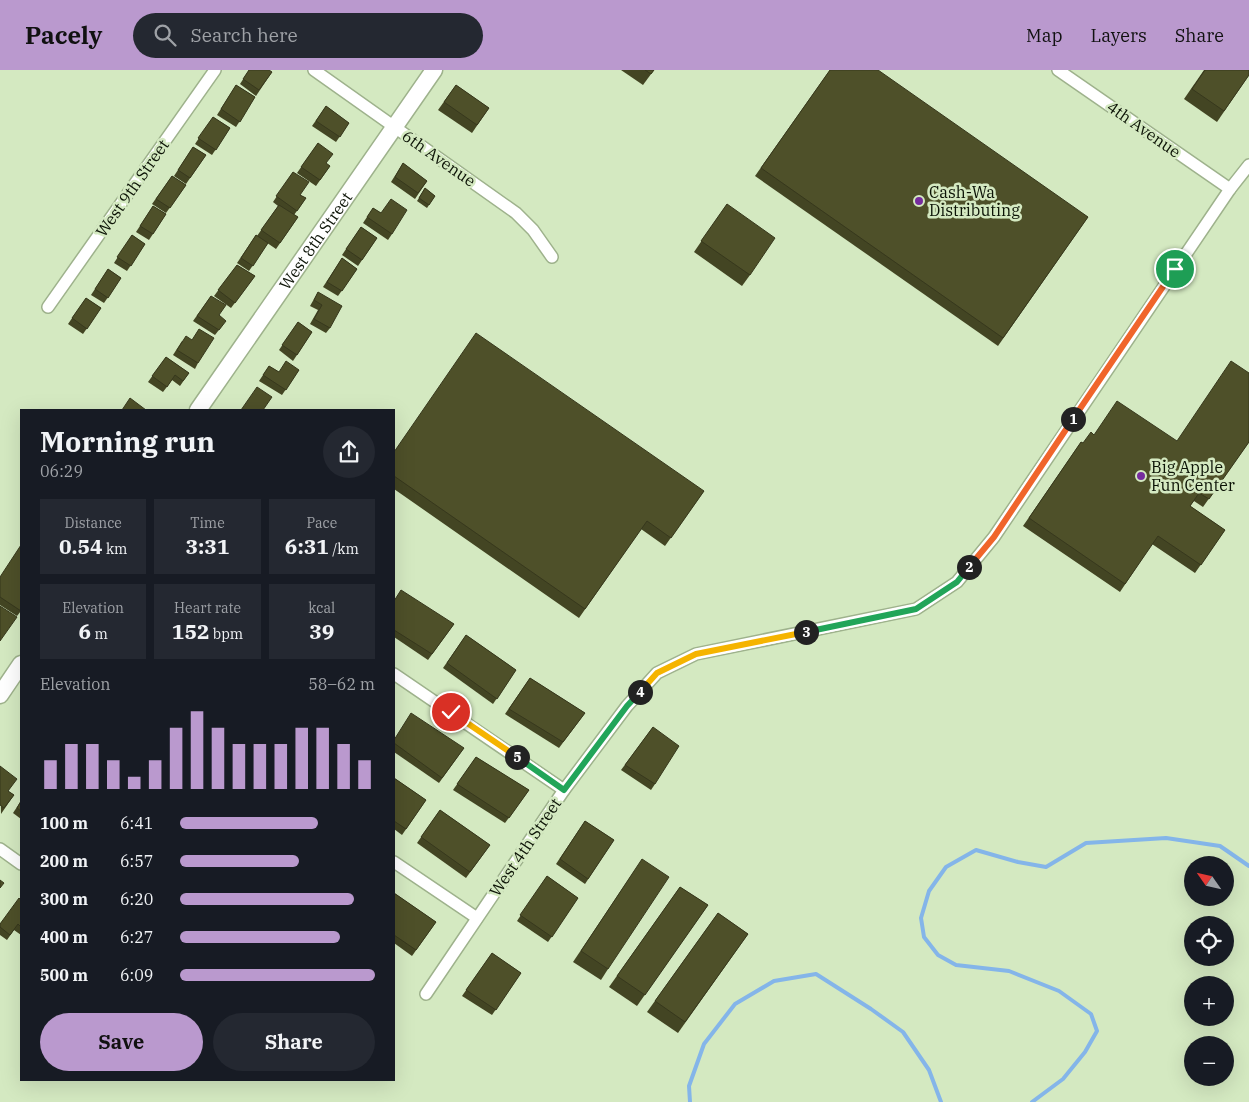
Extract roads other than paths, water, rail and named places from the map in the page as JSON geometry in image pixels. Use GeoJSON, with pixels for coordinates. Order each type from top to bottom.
{"type":"FeatureCollection","features":[{"type":"Feature","properties":{"kind":"street","name":"West 9th Street"},"geometry":{"type":"LineString","coordinates":[[48,307],[215,70]]}},
{"type":"Feature","properties":{"kind":"street","name":"6th Avenue"},"geometry":{"type":"LineString","coordinates":[[314,70],[516,212],[533,230],[552,257]]}},
{"type":"Feature","properties":{"kind":"street","name":"West 8th Street"},"geometry":{"type":"LineString","coordinates":[[199,409],[434,70]]}},
{"type":"Feature","properties":{"kind":"street","name":"4th Avenue"},"geometry":{"type":"LineString","coordinates":[[1058,70],[1230,188]]}},
{"type":"Feature","properties":{"kind":"street","name":"West 4th Street"},"geometry":{"type":"LineString","coordinates":[[426,994],[564,790],[627,706],[657,673],[696,654],[916,609],[957,582],[994,537],[1230,188],[1249,165]]}},
{"type":"Feature","properties":{"kind":"street"},"geometry":{"type":"LineString","coordinates":[[0,695],[20,665]]}},
{"type":"Feature","properties":{"kind":"street"},"geometry":{"type":"LineString","coordinates":[[395,675],[564,790]]}},
{"type":"Feature","properties":{"kind":"street"},"geometry":{"type":"LineString","coordinates":[[0,849],[20,863]]}},
{"type":"Feature","properties":{"kind":"street"},"geometry":{"type":"LineString","coordinates":[[395,863],[477,918]]}},
{"type":"Feature","properties":{"kind":"waterway"},"geometry":{"type":"LineString","coordinates":[[1032,1102],[1063,1079],[1085,1052],[1097,1031],[1091,1014],[1059,991],[1009,971],[956,965],[938,955],[924,937],[921,918],[929,891],[946,867],[976,850],[1018,862],[1046,867],[1086,843],[1166,838],[1220,846],[1249,866]]}},
{"type":"Feature","properties":{"kind":"waterway"},"geometry":{"type":"LineString","coordinates":[[690,1102],[689,1086],[704,1044],[735,1004],[774,981],[816,974],[903,1032],[929,1070],[941,1102]]}},
{"type":"Feature","properties":{"kind":"place","name":"Cash-Wa Distributing"},"geometry":{"type":"Point","coordinates":[919,201]}},
{"type":"Feature","properties":{"kind":"place","name":"Big Apple Fun Center"},"geometry":{"type":"Point","coordinates":[1141,476]}}]}
